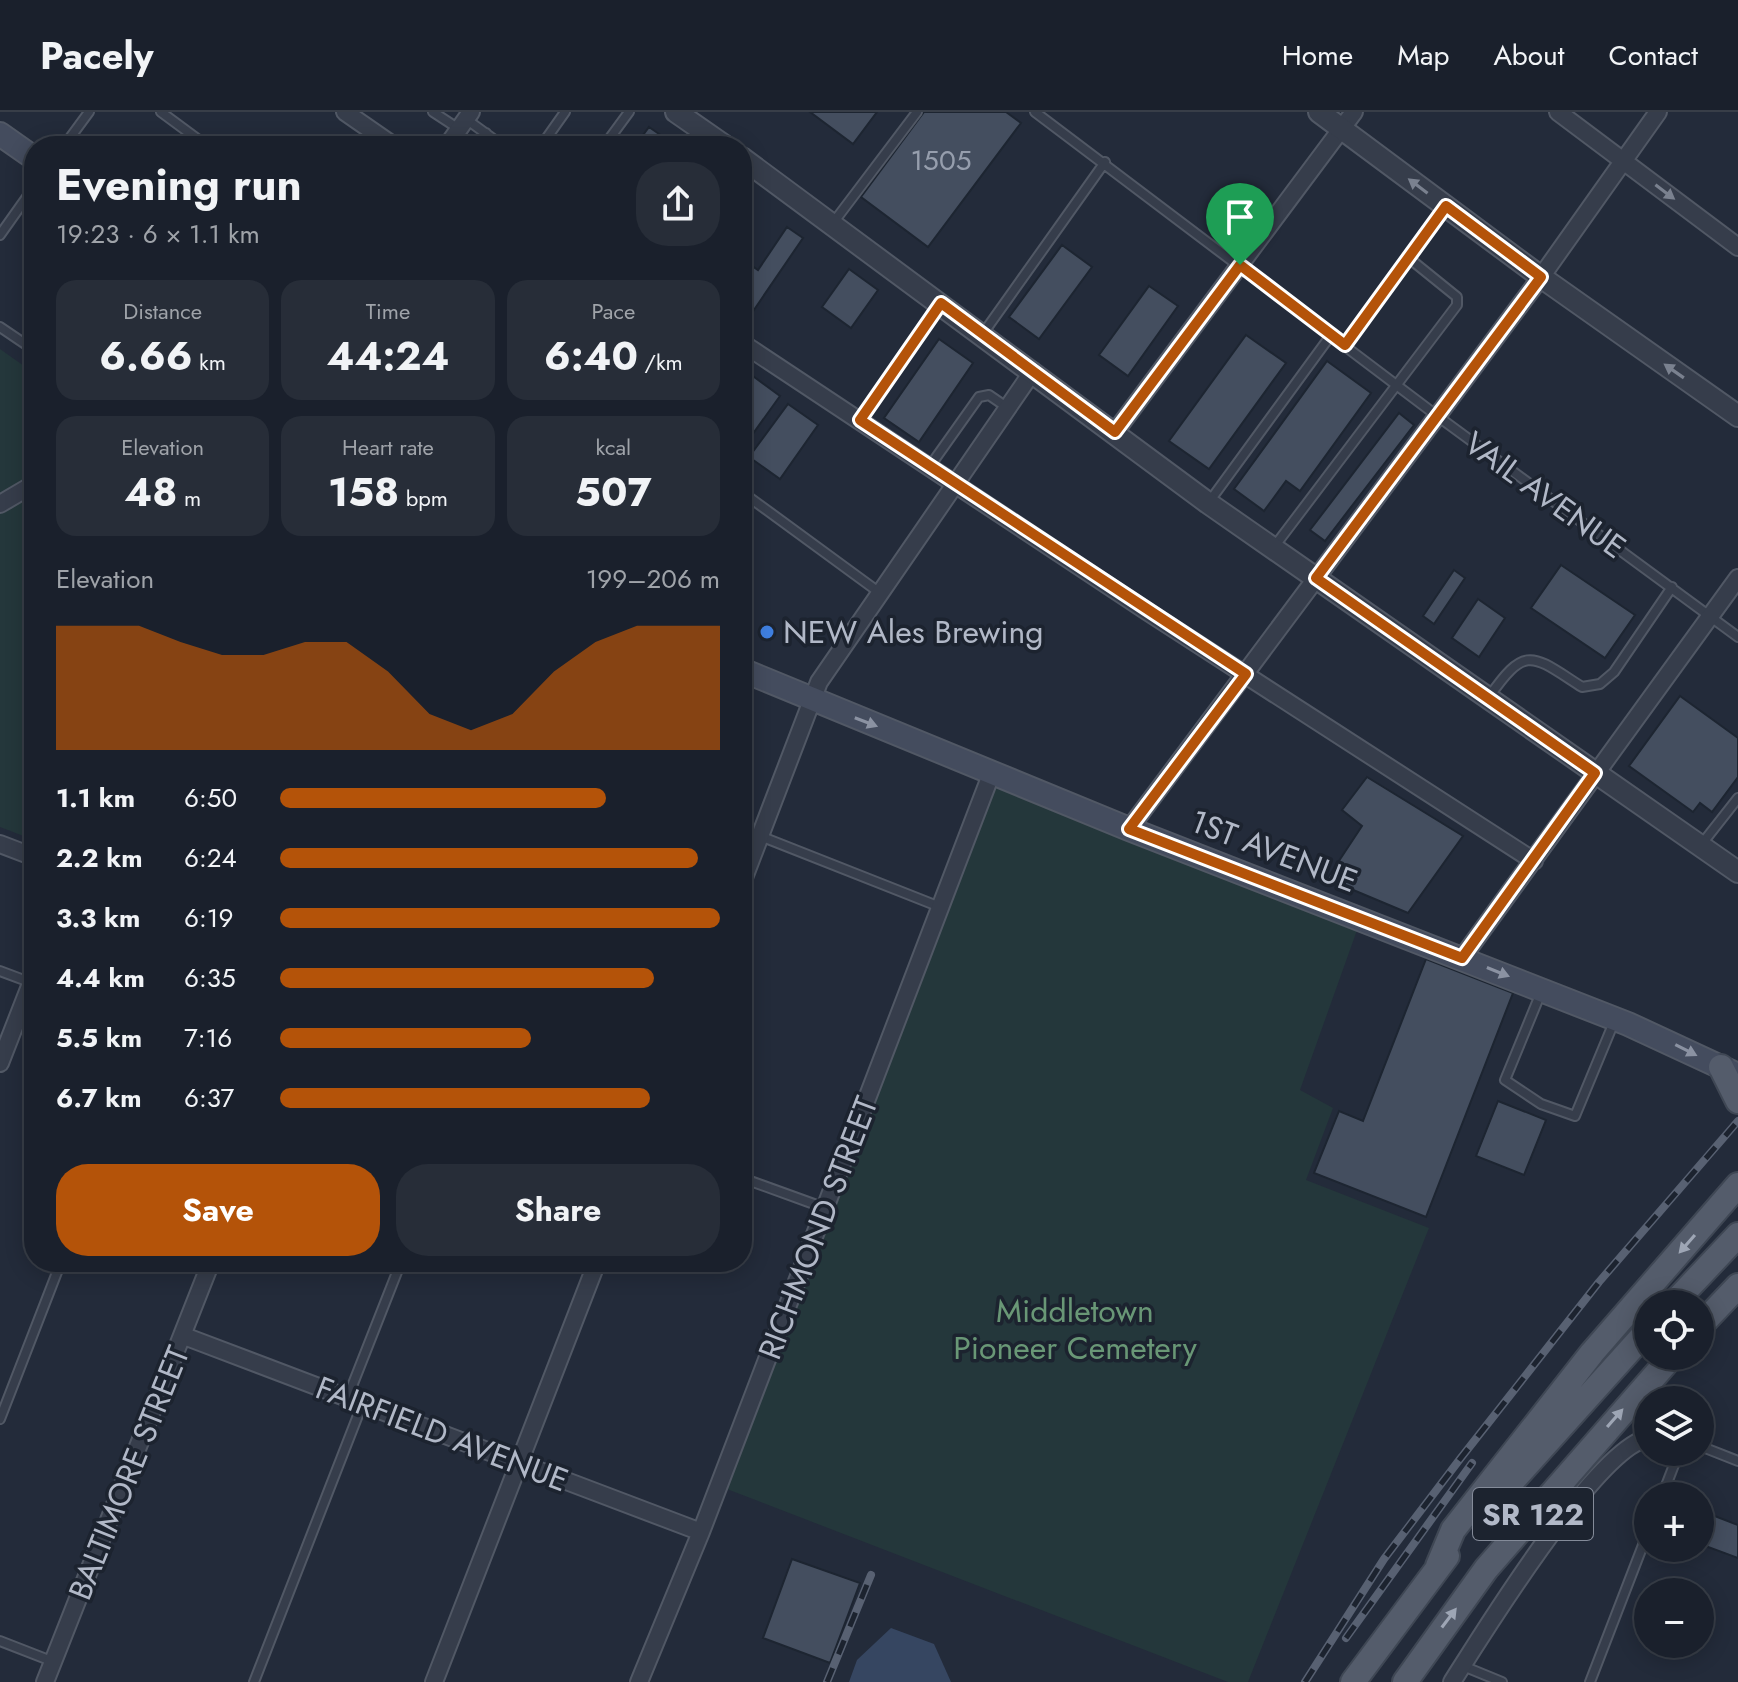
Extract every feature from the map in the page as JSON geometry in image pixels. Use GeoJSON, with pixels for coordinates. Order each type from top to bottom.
{"type":"FeatureCollection","features":[{"type":"Feature","properties":{"kind":"main road"},"geometry":{"type":"LineString","coordinates":[[0,134],[24,151]]}},
{"type":"Feature","properties":{"kind":"main road","name":"1ST AVENUE"},"geometry":{"type":"LineString","coordinates":[[752,675],[1129,829],[1616,1019],[1729,1071]]}},
{"type":"Feature","properties":{"kind":"main road"},"geometry":{"type":"LineString","coordinates":[[1729,1071],[1738,1101]]}},
{"type":"Feature","properties":{"kind":"main road"},"geometry":{"type":"LineString","coordinates":[[1438,1566],[1453,1530],[1592,1353],[1738,1185]]}},
{"type":"Feature","properties":{"kind":"main road"},"geometry":{"type":"LineString","coordinates":[[1686,1290],[1738,1235]]}},
{"type":"Feature","properties":{"kind":"main road"},"geometry":{"type":"LineString","coordinates":[[1714,1311],[1738,1286]]}},
{"type":"Feature","properties":{"kind":"main road"},"geometry":{"type":"LineString","coordinates":[[1438,1566],[1634,1346]]}},
{"type":"Feature","properties":{"kind":"main road","name":"SR 122"},"geometry":{"type":"LineString","coordinates":[[1405,1682],[1486,1569],[1660,1370]]}},
{"type":"Feature","properties":{"kind":"main road","name":"SR 122"},"geometry":{"type":"LineString","coordinates":[[1353,1682],[1438,1566]]}},
{"type":"Feature","properties":{"kind":"street"},"geometry":{"type":"LineString","coordinates":[[345,112],[380,136]]}},
{"type":"Feature","properties":{"kind":"street"},"geometry":{"type":"LineString","coordinates":[[676,112],[711,136]]}},
{"type":"Feature","properties":{"kind":"street"},"geometry":{"type":"LineString","coordinates":[[1319,112],[1541,277],[1738,416]]}},
{"type":"Feature","properties":{"kind":"street"},"geometry":{"type":"LineString","coordinates":[[1115,432],[1354,112]]}},
{"type":"Feature","properties":{"kind":"street"},"geometry":{"type":"LineString","coordinates":[[1558,112],[1738,247]]}},
{"type":"Feature","properties":{"kind":"street"},"geometry":{"type":"LineString","coordinates":[[1129,829],[1541,277],[1658,112]]}},
{"type":"Feature","properties":{"kind":"street"},"geometry":{"type":"LineString","coordinates":[[752,171],[833,223],[1208,503],[1738,872]]}},
{"type":"Feature","properties":{"kind":"street"},"geometry":{"type":"LineString","coordinates":[[752,350],[1534,861]]}},
{"type":"Feature","properties":{"kind":"street"},"geometry":{"type":"LineString","coordinates":[[752,857],[819,682],[1033,371]]}},
{"type":"Feature","properties":{"kind":"street"},"geometry":{"type":"LineString","coordinates":[[0,504],[24,490]]}},
{"type":"Feature","properties":{"kind":"street"},"geometry":{"type":"LineString","coordinates":[[1462,958],[1738,578]]}},
{"type":"Feature","properties":{"kind":"street","name":"RICHMOND STREET"},"geometry":{"type":"LineString","coordinates":[[639,1682],[701,1532],[992,772]]}},
{"type":"Feature","properties":{"kind":"street"},"geometry":{"type":"LineString","coordinates":[[0,844],[24,853]]}},
{"type":"Feature","properties":{"kind":"street"},"geometry":{"type":"LineString","coordinates":[[0,1063],[24,1018]]}},
{"type":"Feature","properties":{"kind":"street","name":"BALTIMORE STREET"},"geometry":{"type":"LineString","coordinates":[[45,1682],[207,1272]]}},
{"type":"Feature","properties":{"kind":"street"},"geometry":{"type":"LineString","coordinates":[[434,1682],[593,1272]]}},
{"type":"Feature","properties":{"kind":"street","name":"FAIRFIELD AVENUE"},"geometry":{"type":"LineString","coordinates":[[184,1336],[701,1532]]}},
{"type":"Feature","properties":{"kind":"street"},"geometry":{"type":"LineString","coordinates":[[1452,1682],[1531,1559],[1578,1501],[1634,1443]]}},
{"type":"Feature","properties":{"kind":"lane"},"geometry":{"type":"LineString","coordinates":[[71,136],[89,112]]}},
{"type":"Feature","properties":{"kind":"lane"},"geometry":{"type":"LineString","coordinates":[[161,112],[193,136]]}},
{"type":"Feature","properties":{"kind":"lane"},"geometry":{"type":"LineString","coordinates":[[433,112],[465,120],[490,136]]}},
{"type":"Feature","properties":{"kind":"lane"},"geometry":{"type":"LineString","coordinates":[[548,136],[565,112]]}},
{"type":"Feature","properties":{"kind":"lane"},"geometry":{"type":"LineString","coordinates":[[611,136],[629,112]]}},
{"type":"Feature","properties":{"kind":"lane"},"geometry":{"type":"LineString","coordinates":[[833,223],[917,112]]}},
{"type":"Feature","properties":{"kind":"lane","name":"VAIL AVENUE"},"geometry":{"type":"LineString","coordinates":[[1035,112],[1436,415],[1738,637]]}},
{"type":"Feature","properties":{"kind":"lane"},"geometry":{"type":"LineString","coordinates":[[982,335],[1105,162]]}},
{"type":"Feature","properties":{"kind":"lane"},"geometry":{"type":"LineString","coordinates":[[0,235],[24,201]]}},
{"type":"Feature","properties":{"kind":"lane"},"geometry":{"type":"LineString","coordinates":[[1345,345],[1446,206]]}},
{"type":"Feature","properties":{"kind":"lane"},"geometry":{"type":"LineString","coordinates":[[1274,548],[1399,387],[1457,305],[1457,297],[1410,259]]}},
{"type":"Feature","properties":{"kind":"lane"},"geometry":{"type":"LineString","coordinates":[[860,420],[941,303]]}},
{"type":"Feature","properties":{"kind":"lane"},"geometry":{"type":"LineString","coordinates":[[0,327],[24,343]]}},
{"type":"Feature","properties":{"kind":"lane"},"geometry":{"type":"LineString","coordinates":[[1208,503],[1331,335]]}},
{"type":"Feature","properties":{"kind":"lane"},"geometry":{"type":"LineString","coordinates":[[930,466],[979,397],[989,395],[1008,408]]}},
{"type":"Feature","properties":{"kind":"lane"},"geometry":{"type":"LineString","coordinates":[[752,499],[880,593]]}},
{"type":"Feature","properties":{"kind":"lane"},"geometry":{"type":"LineString","coordinates":[[1488,698],[1510,666],[1522,660],[1541,661],[1582,687],[1600,684],[1614,672],[1672,587]]}},
{"type":"Feature","properties":{"kind":"lane"},"geometry":{"type":"LineString","coordinates":[[1700,846],[1738,798]]}},
{"type":"Feature","properties":{"kind":"lane"},"geometry":{"type":"LineString","coordinates":[[760,836],[940,907]]}},
{"type":"Feature","properties":{"kind":"lane"},"geometry":{"type":"LineString","coordinates":[[0,971],[24,978]]}},
{"type":"Feature","properties":{"kind":"lane"},"geometry":{"type":"LineString","coordinates":[[1542,989],[1505,1080],[1541,1104],[1575,1116],[1616,1019]]}},
{"type":"Feature","properties":{"kind":"lane"},"geometry":{"type":"LineString","coordinates":[[752,1182],[825,1208]]}},
{"type":"Feature","properties":{"kind":"lane"},"geometry":{"type":"LineString","coordinates":[[0,1419],[57,1272]]}},
{"type":"Feature","properties":{"kind":"lane"},"geometry":{"type":"LineString","coordinates":[[254,1682],[398,1272]]}},
{"type":"Feature","properties":{"kind":"lane"},"geometry":{"type":"LineString","coordinates":[[1714,1452],[1738,1461]]}},
{"type":"Feature","properties":{"kind":"lane"},"geometry":{"type":"LineString","coordinates":[[1590,1682],[1636,1562]]}},
{"type":"Feature","properties":{"kind":"lane"},"geometry":{"type":"LineString","coordinates":[[0,1641],[54,1662]]}},
{"type":"Feature","properties":{"kind":"lane"},"geometry":{"type":"LineString","coordinates":[[1462,1666],[1502,1682]]}},
{"type":"Feature","properties":{"kind":"green space"},"geometry":{"type":"Polygon","coordinates":[[[0,349],[24,366],[24,836],[0,827],[0,349]]]}},
{"type":"Feature","properties":{"kind":"green space","name":"Middletown Pioneer Cemetery"},"geometry":{"type":"Polygon","coordinates":[[[992,772],[1361,919],[1300,1090],[1333,1108],[1306,1180],[1429,1228],[1248,1682],[1228,1682],[719,1486],[992,772]]]}},
{"type":"Feature","properties":{"kind":"water"},"geometry":{"type":"Polygon","coordinates":[[[891,1628],[934,1644],[951,1682],[849,1682],[857,1660],[891,1628]]]}},
{"type":"Feature","properties":{"kind":"building"},"geometry":{"type":"Polygon","coordinates":[[[810,112],[877,112],[853,144],[810,112]]]}},
{"type":"Feature","properties":{"kind":"building"},"geometry":{"type":"Polygon","coordinates":[[[924,112],[1006,112],[1021,123],[928,247],[861,197],[924,112]]]}},
{"type":"Feature","properties":{"kind":"building"},"geometry":{"type":"Polygon","coordinates":[[[649,127],[662,136],[642,136],[649,127]]]}},
{"type":"Feature","properties":{"kind":"building"},"geometry":{"type":"Polygon","coordinates":[[[787,227],[803,238],[752,313],[752,266],[758,270],[787,227]]]}},
{"type":"Feature","properties":{"kind":"building"},"geometry":{"type":"Polygon","coordinates":[[[1062,245],[1092,267],[1039,339],[1009,317],[1062,245]]]}},
{"type":"Feature","properties":{"kind":"building"},"geometry":{"type":"Polygon","coordinates":[[[849,269],[878,290],[851,328],[822,307],[849,269]]]}},
{"type":"Feature","properties":{"kind":"building"},"geometry":{"type":"Polygon","coordinates":[[[1149,286],[1178,306],[1128,376],[1099,355],[1149,286]]]}},
{"type":"Feature","properties":{"kind":"building"},"geometry":{"type":"Polygon","coordinates":[[[1246,335],[1286,363],[1209,469],[1169,441],[1246,335]]]}},
{"type":"Feature","properties":{"kind":"building"},"geometry":{"type":"Polygon","coordinates":[[[939,339],[973,363],[919,442],[884,418],[939,339]]]}},
{"type":"Feature","properties":{"kind":"building"},"geometry":{"type":"Polygon","coordinates":[[[1327,361],[1371,393],[1300,491],[1286,481],[1264,511],[1234,489],[1327,361]]]}},
{"type":"Feature","properties":{"kind":"building"},"geometry":{"type":"Polygon","coordinates":[[[752,375],[780,396],[752,435],[752,375]]]}},
{"type":"Feature","properties":{"kind":"building"},"geometry":{"type":"Polygon","coordinates":[[[788,404],[818,425],[780,479],[752,459],[752,453],[788,404]]]}},
{"type":"Feature","properties":{"kind":"building"},"geometry":{"type":"Polygon","coordinates":[[[1399,413],[1414,425],[1325,541],[1310,530],[1399,413]]]}},
{"type":"Feature","properties":{"kind":"building"},"geometry":{"type":"Polygon","coordinates":[[[1561,565],[1635,615],[1605,658],[1531,608],[1561,565]]]}},
{"type":"Feature","properties":{"kind":"building"},"geometry":{"type":"Polygon","coordinates":[[[1454,570],[1465,578],[1434,624],[1423,616],[1454,570]]]}},
{"type":"Feature","properties":{"kind":"building"},"geometry":{"type":"Polygon","coordinates":[[[1478,599],[1505,618],[1479,657],[1452,638],[1478,599]]]}},
{"type":"Feature","properties":{"kind":"building"},"geometry":{"type":"Polygon","coordinates":[[[1680,696],[1738,738],[1738,777],[1712,812],[1700,803],[1693,812],[1629,766],[1680,696]]]}},
{"type":"Feature","properties":{"kind":"building"},"geometry":{"type":"Polygon","coordinates":[[[1367,777],[1463,836],[1408,913],[1327,879],[1362,826],[1342,810],[1367,777]]]}},
{"type":"Feature","properties":{"kind":"building"},"geometry":{"type":"Polygon","coordinates":[[[1426,959],[1513,993],[1426,1217],[1314,1173],[1339,1111],[1363,1121],[1426,959]]]}},
{"type":"Feature","properties":{"kind":"building"},"geometry":{"type":"Polygon","coordinates":[[[1498,1101],[1546,1120],[1524,1175],[1476,1156],[1498,1101]]]}},
{"type":"Feature","properties":{"kind":"building"},"geometry":{"type":"Polygon","coordinates":[[[1714,1516],[1738,1525],[1738,1558],[1714,1549],[1714,1516]]]}},
{"type":"Feature","properties":{"kind":"building"},"geometry":{"type":"Polygon","coordinates":[[[792,1559],[860,1583],[830,1663],[763,1638],[792,1559]]]}},
{"type":"Feature","properties":{"kind":"railway"},"geometry":{"type":"LineString","coordinates":[[1305,1682],[1384,1559],[1460,1459],[1599,1282],[1738,1121]]}},
{"type":"Feature","properties":{"kind":"railway"},"geometry":{"type":"LineString","coordinates":[[1346,1638],[1472,1463]]}},
{"type":"Feature","properties":{"kind":"railway"},"geometry":{"type":"LineString","coordinates":[[827,1682],[871,1575]]}},
{"type":"Feature","properties":{"kind":"place","name":"NEW Ales Brewing"},"geometry":{"type":"Point","coordinates":[767,632]}},
{"type":"Feature","properties":{"kind":"route"},"geometry":{"type":"LineString","coordinates":[[1446,206],[1541,277],[1316,578],[1595,773],[1462,958],[1129,829],[1246,674],[860,420],[941,303],[1115,432],[1240,265],[1345,345],[1446,206]]}}]}
